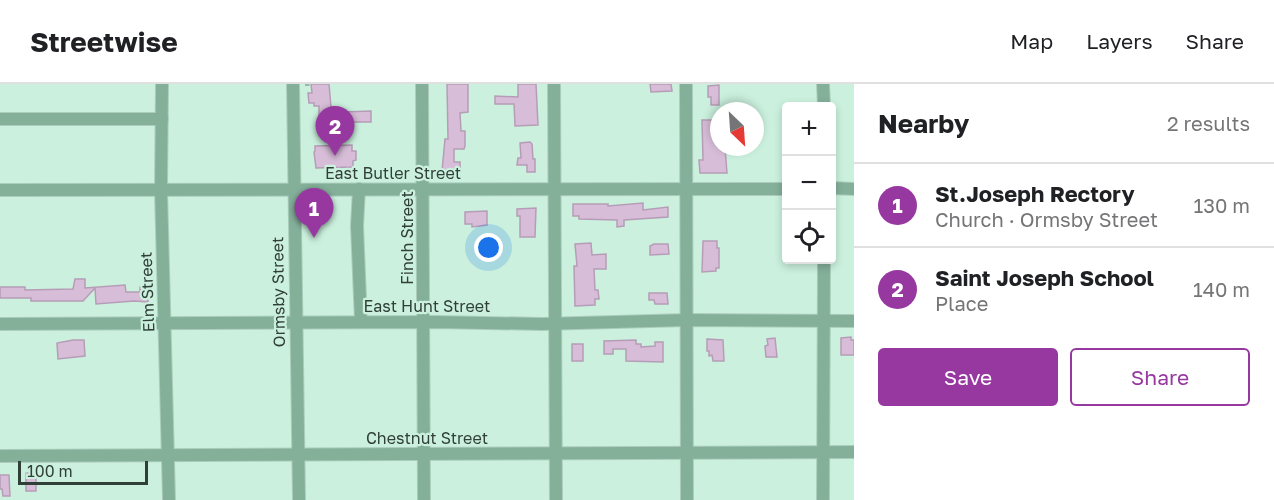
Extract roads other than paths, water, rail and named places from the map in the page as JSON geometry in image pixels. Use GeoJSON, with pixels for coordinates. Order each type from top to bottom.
{"type":"FeatureCollection","features":[{"type":"Feature","properties":{"kind":"street","name":"Elm Street"},"geometry":{"type":"LineString","coordinates":[[162,84],[161,190],[169,500]]}},
{"type":"Feature","properties":{"kind":"street","name":"Finch Street"},"geometry":{"type":"LineString","coordinates":[[422,84],[424,500]]}},
{"type":"Feature","properties":{"kind":"street"},"geometry":{"type":"LineString","coordinates":[[554,84],[556,500]]}},
{"type":"Feature","properties":{"kind":"street"},"geometry":{"type":"LineString","coordinates":[[686,84],[687,500]]}},
{"type":"Feature","properties":{"kind":"street"},"geometry":{"type":"LineString","coordinates":[[823,84],[824,102]]}},
{"type":"Feature","properties":{"kind":"street","name":"Ormsby Street"},"geometry":{"type":"LineString","coordinates":[[299,85],[294,190],[299,500]]}},
{"type":"Feature","properties":{"kind":"street"},"geometry":{"type":"LineString","coordinates":[[0,119],[162,119]]}},
{"type":"Feature","properties":{"kind":"street"},"geometry":{"type":"LineString","coordinates":[[358,189],[357,226],[361,322]]}},
{"type":"Feature","properties":{"kind":"street","name":"East Butler Street"},"geometry":{"type":"LineString","coordinates":[[0,190],[782,189]]}},
{"type":"Feature","properties":{"kind":"street"},"geometry":{"type":"LineString","coordinates":[[836,189],[854,189]]}},
{"type":"Feature","properties":{"kind":"street"},"geometry":{"type":"LineString","coordinates":[[823,500],[824,264]]}},
{"type":"Feature","properties":{"kind":"street","name":"East Hunt Street"},"geometry":{"type":"LineString","coordinates":[[0,324],[361,322],[554,324],[687,320],[854,321]]}},
{"type":"Feature","properties":{"kind":"street","name":"Chestnut Street"},"geometry":{"type":"LineString","coordinates":[[0,456],[854,452]]}},
{"type":"Feature","properties":{"kind":"place","name":"Saint Joseph School"},"geometry":{"type":"Point","coordinates":[335,156]}},
{"type":"Feature","properties":{"kind":"place","name":"St.Joseph Rectory"},"geometry":{"type":"Point","coordinates":[314,238]}}]}
